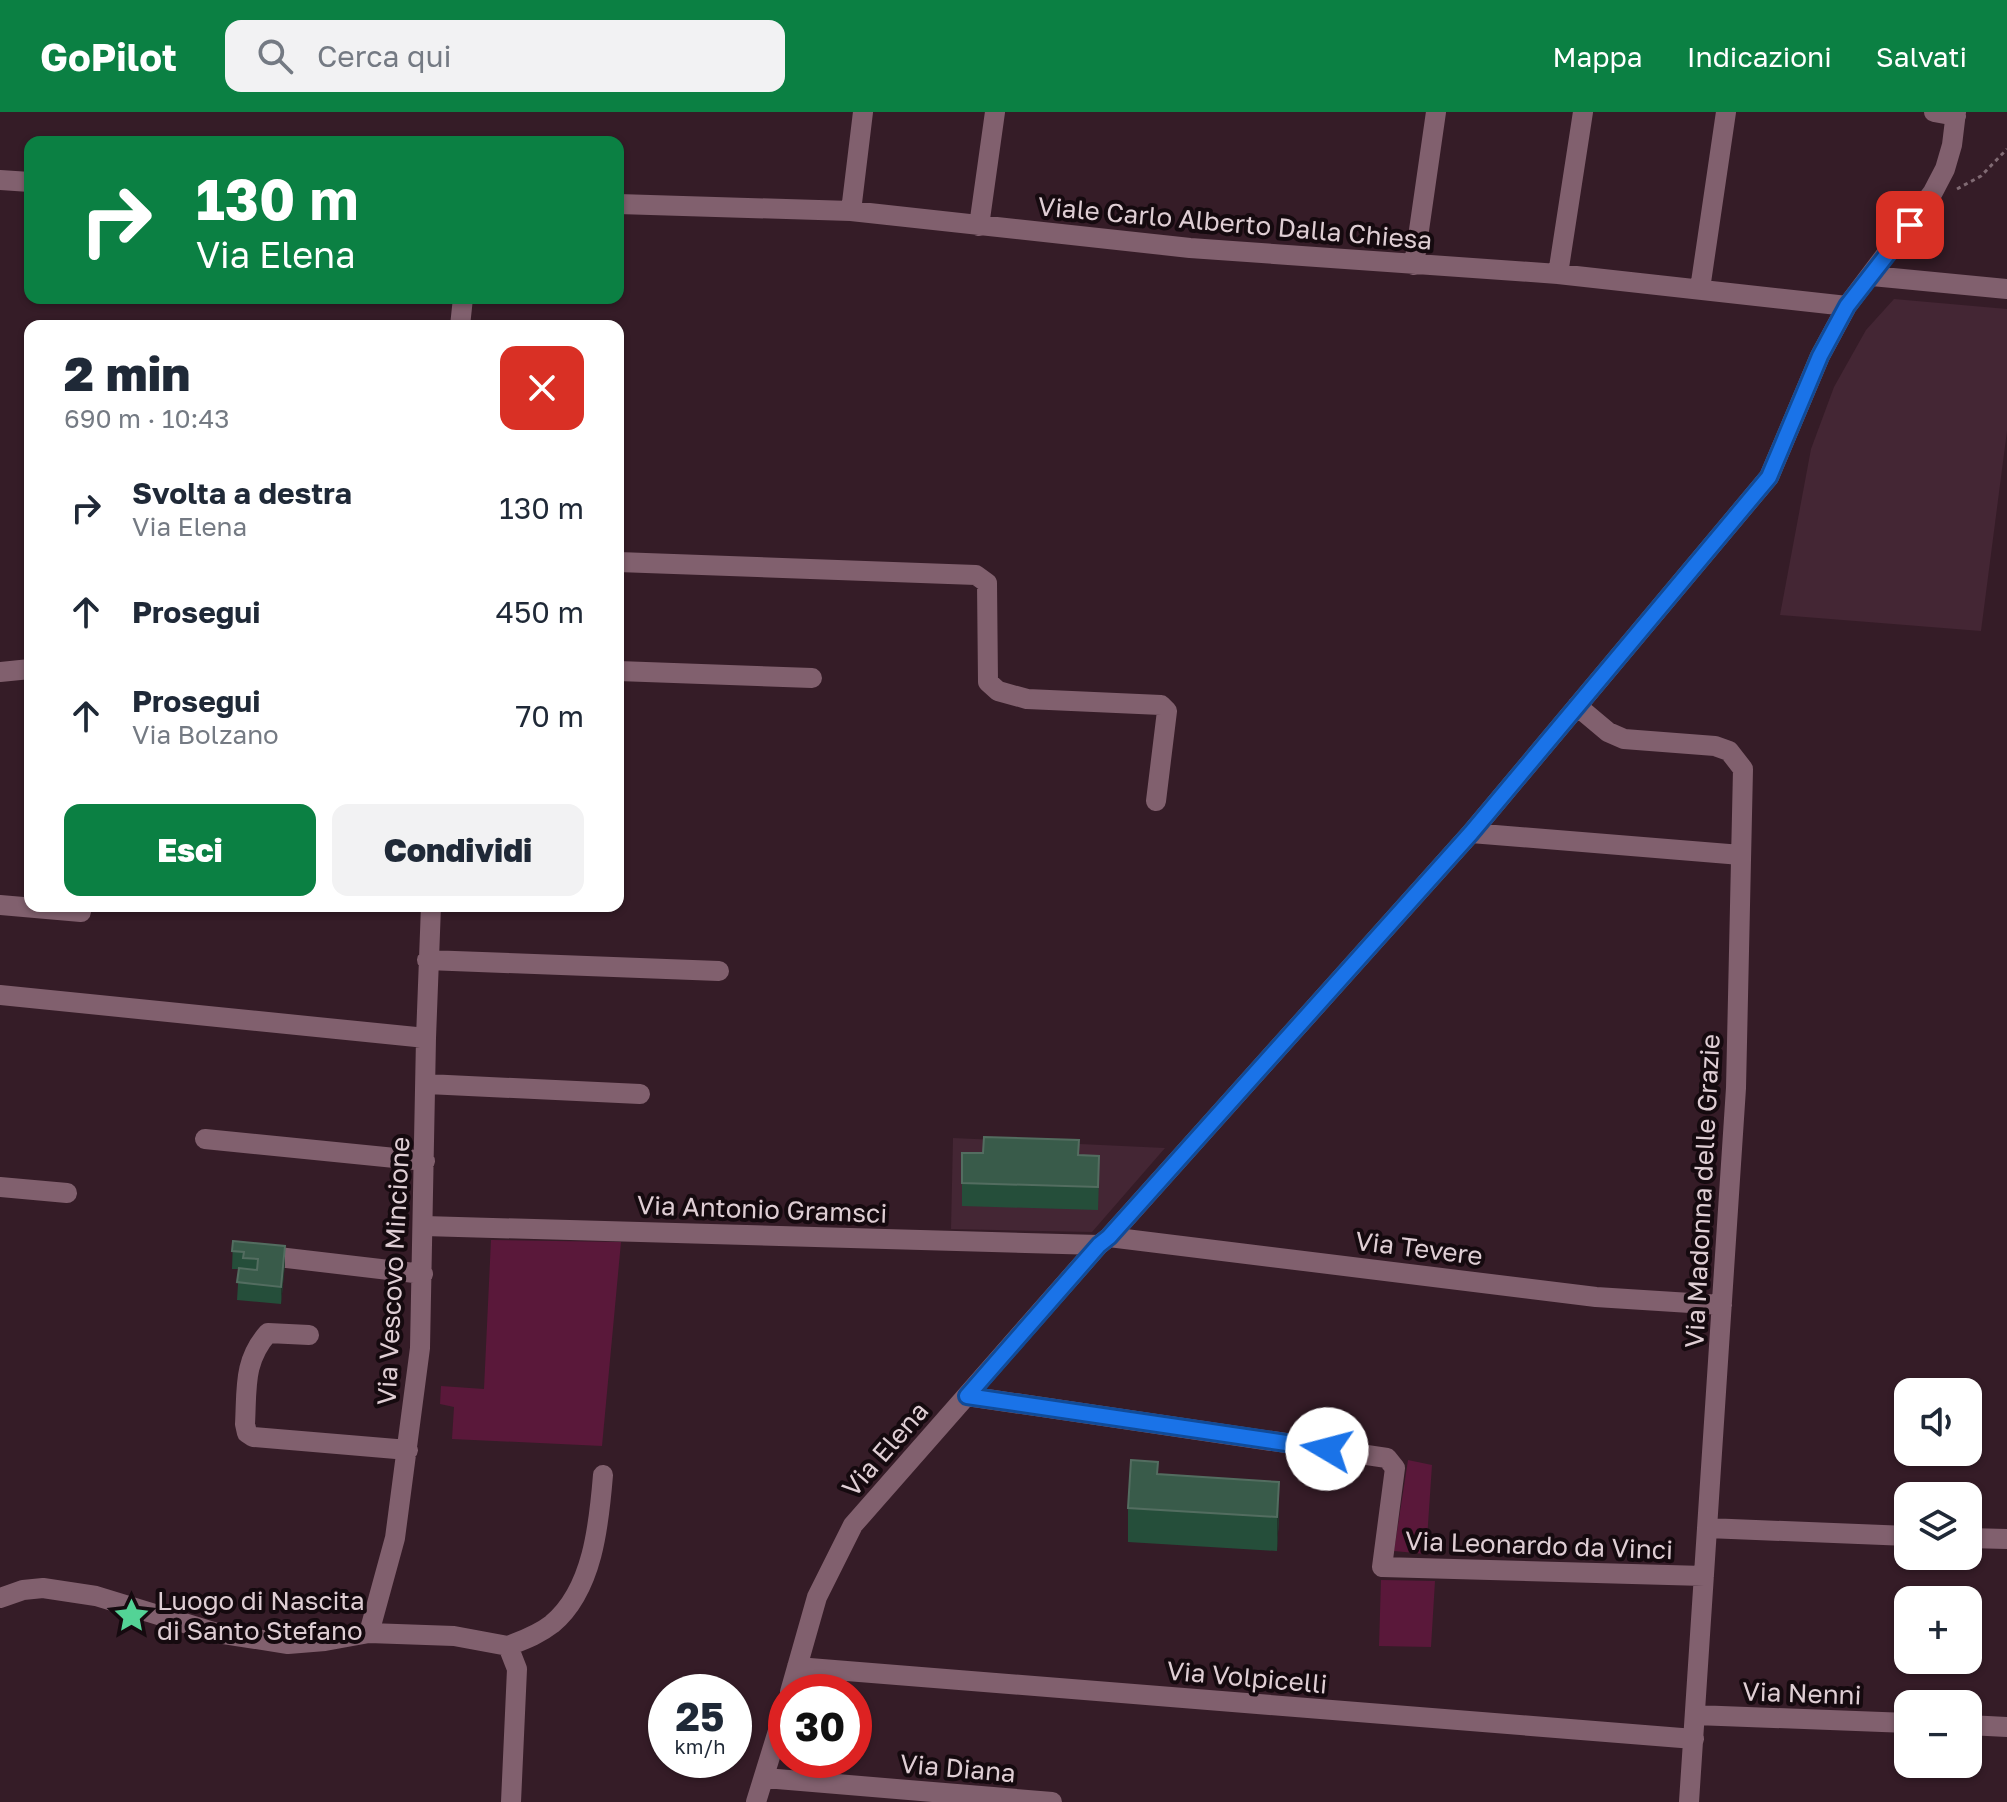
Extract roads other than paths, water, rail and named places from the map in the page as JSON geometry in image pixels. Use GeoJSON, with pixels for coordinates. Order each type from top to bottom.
{"type":"FeatureCollection","features":[{"type":"Feature","properties":{"kind":"street"},"geometry":{"type":"LineString","coordinates":[[851,211],[863,112]]}},
{"type":"Feature","properties":{"kind":"street"},"geometry":{"type":"LineString","coordinates":[[979,226],[995,112]]}},
{"type":"Feature","properties":{"kind":"street"},"geometry":{"type":"LineString","coordinates":[[1414,265],[1436,112]]}},
{"type":"Feature","properties":{"kind":"street"},"geometry":{"type":"LineString","coordinates":[[1558,274],[1583,112]]}},
{"type":"Feature","properties":{"kind":"street"},"geometry":{"type":"LineString","coordinates":[[1700,289],[1726,112]]}},
{"type":"Feature","properties":{"kind":"street"},"geometry":{"type":"LineString","coordinates":[[1847,306],[1933,192],[1945,169],[1956,114],[1934,112]]}},
{"type":"Feature","properties":{"kind":"street"},"geometry":{"type":"LineString","coordinates":[[0,180],[24,182]]}},
{"type":"Feature","properties":{"kind":"street","name":"Viale Carlo Alberto Dalla Chiesa"},"geometry":{"type":"LineString","coordinates":[[624,204],[851,211],[1190,248],[1558,274],[1847,306]]}},
{"type":"Feature","properties":{"kind":"street"},"geometry":{"type":"LineString","coordinates":[[1872,276],[2007,289]]}},
{"type":"Feature","properties":{"kind":"street","name":"Via Elena"},"geometry":{"type":"LineString","coordinates":[[795,1674],[817,1597],[853,1525],[1471,833],[1769,477],[1820,356],[1847,306]]}},
{"type":"Feature","properties":{"kind":"street"},"geometry":{"type":"LineString","coordinates":[[624,562],[976,575],[987,583],[988,682],[998,691],[1027,699],[1161,705],[1167,711],[1156,801]]}},
{"type":"Feature","properties":{"kind":"street"},"geometry":{"type":"LineString","coordinates":[[0,672],[24,670]]}},
{"type":"Feature","properties":{"kind":"street"},"geometry":{"type":"LineString","coordinates":[[624,671],[812,678]]}},
{"type":"Feature","properties":{"kind":"street","name":"Via Madonna delle Grazie"},"geometry":{"type":"LineString","coordinates":[[1577,706],[1608,732],[1624,739],[1715,746],[1729,751],[1743,769],[1736,1088],[1689,1802]]}},
{"type":"Feature","properties":{"kind":"street"},"geometry":{"type":"LineString","coordinates":[[1471,833],[1741,855]]}},
{"type":"Feature","properties":{"kind":"street"},"geometry":{"type":"LineString","coordinates":[[0,905],[24,907]]}},
{"type":"Feature","properties":{"kind":"street","name":"Via Vescovo Mincione"},"geometry":{"type":"LineString","coordinates":[[369,1633],[395,1538],[420,1348],[431,912]]}},
{"type":"Feature","properties":{"kind":"street"},"geometry":{"type":"LineString","coordinates":[[427,960],[719,971]]}},
{"type":"Feature","properties":{"kind":"street"},"geometry":{"type":"LineString","coordinates":[[0,995],[426,1038]]}},
{"type":"Feature","properties":{"kind":"street"},"geometry":{"type":"LineString","coordinates":[[427,1084],[640,1094]]}},
{"type":"Feature","properties":{"kind":"street"},"geometry":{"type":"LineString","coordinates":[[205,1139],[425,1161]]}},
{"type":"Feature","properties":{"kind":"street"},"geometry":{"type":"LineString","coordinates":[[0,1187],[67,1193]]}},
{"type":"Feature","properties":{"kind":"street","name":"Via Antonio Gramsci"},"geometry":{"type":"LineString","coordinates":[[424,1226],[1104,1241]]}},
{"type":"Feature","properties":{"kind":"street","name":"Via Tevere"},"geometry":{"type":"LineString","coordinates":[[1104,1241],[1596,1297],[1722,1305]]}},
{"type":"Feature","properties":{"kind":"street"},"geometry":{"type":"LineString","coordinates":[[237,1252],[423,1274]]}},
{"type":"Feature","properties":{"kind":"street"},"geometry":{"type":"LineString","coordinates":[[309,1335],[268,1333],[257,1345],[249,1362],[247,1433],[253,1437],[408,1450]]}},
{"type":"Feature","properties":{"kind":"street","name":"Via Leonardo da Vinci"},"geometry":{"type":"LineString","coordinates":[[967,1396],[1387,1458],[1395,1468],[1382,1567],[1704,1576]]}},
{"type":"Feature","properties":{"kind":"street"},"geometry":{"type":"LineString","coordinates":[[0,1598],[23,1590],[43,1588],[96,1596],[217,1633],[288,1644],[369,1633],[454,1636],[508,1646],[535,1635],[569,1607],[581,1583],[600,1522],[603,1475]]}},
{"type":"Feature","properties":{"kind":"street"},"geometry":{"type":"LineString","coordinates":[[1707,1528],[1894,1535]]}},
{"type":"Feature","properties":{"kind":"street"},"geometry":{"type":"LineString","coordinates":[[1982,1538],[2007,1539]]}},
{"type":"Feature","properties":{"kind":"street"},"geometry":{"type":"LineString","coordinates":[[508,1646],[517,1669],[511,1802]]}},
{"type":"Feature","properties":{"kind":"street","name":"Via Volpicelli"},"geometry":{"type":"LineString","coordinates":[[797,1667],[1694,1739]]}},
{"type":"Feature","properties":{"kind":"street","name":"Via Nenni"},"geometry":{"type":"LineString","coordinates":[[1695,1715],[1894,1722]]}},
{"type":"Feature","properties":{"kind":"street"},"geometry":{"type":"LineString","coordinates":[[1982,1726],[2007,1727]]}},
{"type":"Feature","properties":{"kind":"street"},"geometry":{"type":"LineString","coordinates":[[756,1802],[768,1768]]}},
{"type":"Feature","properties":{"kind":"street","name":"Via Diana"},"geometry":{"type":"LineString","coordinates":[[765,1778],[1052,1802]]}},
{"type":"Feature","properties":{"kind":"place","name":"Luogo di Nascita di Santo Stefano"},"geometry":{"type":"Point","coordinates":[131,1615]}}]}
